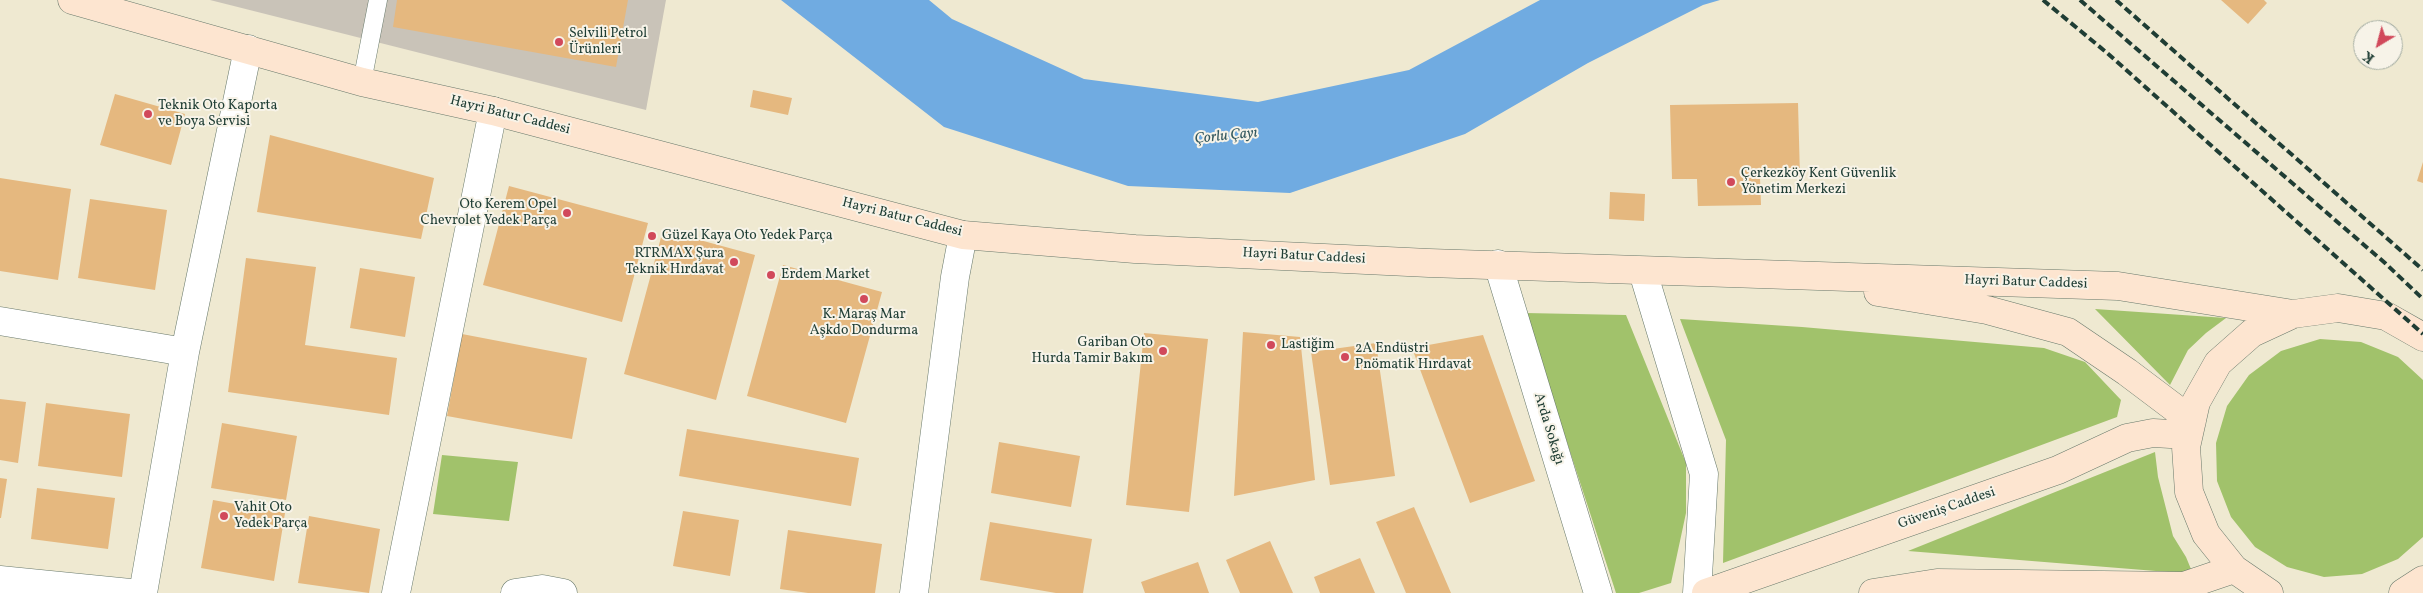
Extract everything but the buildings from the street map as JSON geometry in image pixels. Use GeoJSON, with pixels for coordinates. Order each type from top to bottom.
{"type":"FeatureCollection","features":[{"type":"Feature","properties":{"kind":"main road","name":"Hayri Batur Caddesi"},"geometry":{"type":"LineString","coordinates":[[72,0],[362,82],[493,111],[963,234],[1135,249],[1643,272],[1758,273],[2118,286],[2293,314]]}},
{"type":"Feature","properties":{"kind":"main road","name":"Hayri Batur Caddesi"},"geometry":{"type":"LineString","coordinates":[[1758,273],[1987,310],[2068,332],[2127,372],[2190,428]]}},
{"type":"Feature","properties":{"kind":"main road"},"geometry":{"type":"LineString","coordinates":[[2269,593],[2234,569],[2206,534],[2189,492],[2186,446],[2196,402],[2218,363],[2252,333],[2293,314],[2338,308],[2386,316],[2423,314]]}},
{"type":"Feature","properties":{"kind":"main road"},"geometry":{"type":"LineString","coordinates":[[2386,316],[2423,336]]}},
{"type":"Feature","properties":{"kind":"main road","name":"Güveniş Caddesi"},"geometry":{"type":"LineString","coordinates":[[1706,593],[2058,470],[2127,438],[2190,428]]}},
{"type":"Feature","properties":{"kind":"main road"},"geometry":{"type":"LineString","coordinates":[[1873,593],[1937,583],[2184,586],[2234,569]]}},
{"type":"Feature","properties":{"kind":"main road"},"geometry":{"type":"LineString","coordinates":[[2403,593],[2423,580]]}},
{"type":"Feature","properties":{"kind":"street"},"geometry":{"type":"LineString","coordinates":[[143,593],[185,352],[248,49]]}},
{"type":"Feature","properties":{"kind":"street"},"geometry":{"type":"LineString","coordinates":[[396,593],[493,111]]}},
{"type":"Feature","properties":{"kind":"street"},"geometry":{"type":"LineString","coordinates":[[914,593],[954,286],[963,234]]}},
{"type":"Feature","properties":{"kind":"street","name":"Arda Sokağı"},"geometry":{"type":"LineString","coordinates":[[1498,264],[1598,593]]}},
{"type":"Feature","properties":{"kind":"street"},"geometry":{"type":"LineString","coordinates":[[1643,272],[1704,474],[1697,593]]}},
{"type":"Feature","properties":{"kind":"street"},"geometry":{"type":"LineString","coordinates":[[0,321],[185,352]]}},
{"type":"Feature","properties":{"kind":"street"},"geometry":{"type":"LineString","coordinates":[[0,580],[130,593]]}},
{"type":"Feature","properties":{"kind":"street"},"geometry":{"type":"LineString","coordinates":[[515,593],[542,589],[563,593]]}},
{"type":"Feature","properties":{"kind":"lane"},"geometry":{"type":"LineString","coordinates":[[362,82],[378,0]]}},
{"type":"Feature","properties":{"kind":"shaded area"},"geometry":{"type":"Polygon","coordinates":[[[210,0],[666,0],[646,110],[210,0]]]}},
{"type":"Feature","properties":{"kind":"green space"},"geometry":{"type":"Polygon","coordinates":[[[2095,309],[2226,318],[2188,350],[2170,385],[2095,309]]]}},
{"type":"Feature","properties":{"kind":"green space"},"geometry":{"type":"Polygon","coordinates":[[[1525,313],[1626,315],[1686,463],[1686,513],[1671,583],[1639,593],[1616,593],[1525,313]]]}},
{"type":"Feature","properties":{"kind":"green space"},"geometry":{"type":"Polygon","coordinates":[[[1680,319],[1802,327],[2044,348],[2085,362],[2121,400],[2117,417],[1723,563],[1726,440],[1680,319]]]}},
{"type":"Feature","properties":{"kind":"green space"},"geometry":{"type":"Polygon","coordinates":[[[2320,339],[2361,342],[2398,357],[2423,380],[2423,537],[2398,559],[2362,574],[2324,577],[2287,567],[2255,547],[2231,517],[2217,481],[2216,443],[2227,406],[2249,375],[2281,351],[2320,339]]]}},
{"type":"Feature","properties":{"kind":"green space"},"geometry":{"type":"Polygon","coordinates":[[[2155,452],[2158,477],[2173,536],[2186,557],[2193,574],[1908,551],[2155,452]]]}},
{"type":"Feature","properties":{"kind":"green space"},"geometry":{"type":"Polygon","coordinates":[[[442,455],[518,462],[509,521],[433,514],[442,455]]]}},
{"type":"Feature","properties":{"kind":"water","name":"Çorlu Çayı"},"geometry":{"type":"Polygon","coordinates":[[[781,0],[929,0],[952,19],[1084,79],[1258,102],[1409,70],[1540,0],[1720,0],[1703,5],[1588,63],[1465,134],[1290,193],[1128,186],[944,127],[781,0]]]}},
{"type":"Feature","properties":{"kind":"railway"},"geometry":{"type":"LineString","coordinates":[[2043,0],[2106,52],[2423,334]]}},
{"type":"Feature","properties":{"kind":"railway"},"geometry":{"type":"LineString","coordinates":[[2080,0],[2385,263],[2423,299]]}},
{"type":"Feature","properties":{"kind":"railway"},"geometry":{"type":"LineString","coordinates":[[2116,0],[2423,270]]}},
{"type":"Feature","properties":{"kind":"place","name":"Selvili Petrol Ürünleri"},"geometry":{"type":"Point","coordinates":[559,42]}},
{"type":"Feature","properties":{"kind":"place","name":"Teknik Oto Kaporta ve Boya Servisi"},"geometry":{"type":"Point","coordinates":[148,114]}},
{"type":"Feature","properties":{"kind":"place","name":"Çerkezköy Kent Güvenlik Yönetim Merkezi"},"geometry":{"type":"Point","coordinates":[1731,182]}},
{"type":"Feature","properties":{"kind":"place","name":"Oto Kerem Opel Chevrolet Yedek Parça"},"geometry":{"type":"Point","coordinates":[567,213]}},
{"type":"Feature","properties":{"kind":"place","name":"Güzel Kaya Oto Yedek Parça"},"geometry":{"type":"Point","coordinates":[652,236]}},
{"type":"Feature","properties":{"kind":"place","name":"RTRMAX Şura Teknik Hırdavat"},"geometry":{"type":"Point","coordinates":[734,262]}},
{"type":"Feature","properties":{"kind":"place","name":"Erdem Market"},"geometry":{"type":"Point","coordinates":[771,275]}},
{"type":"Feature","properties":{"kind":"place","name":"K. Maraş Mar Aşkdo Dondurma"},"geometry":{"type":"Point","coordinates":[864,299]}},
{"type":"Feature","properties":{"kind":"place","name":"Lastiğim"},"geometry":{"type":"Point","coordinates":[1271,345]}},
{"type":"Feature","properties":{"kind":"place","name":"Gariban Oto Hurda Tamir Bakım"},"geometry":{"type":"Point","coordinates":[1163,351]}},
{"type":"Feature","properties":{"kind":"place","name":"2A Endüstri Pnömatik Hırdavat"},"geometry":{"type":"Point","coordinates":[1345,357]}},
{"type":"Feature","properties":{"kind":"place","name":"Vahit Oto Yedek Parça"},"geometry":{"type":"Point","coordinates":[224,516]}}]}
